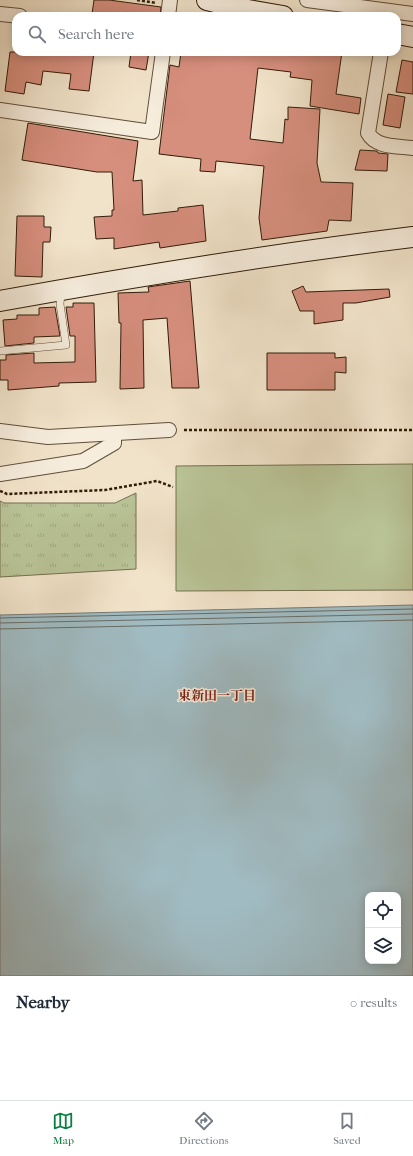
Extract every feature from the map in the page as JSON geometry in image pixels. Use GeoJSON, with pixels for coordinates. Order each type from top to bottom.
{"type":"FeatureCollection","features":[{"type":"Feature","properties":{"kind":"street"},"geometry":{"type":"LineString","coordinates":[[168,12],[170,0]]}},
{"type":"Feature","properties":{"kind":"street"},"geometry":{"type":"LineString","coordinates":[[207,0],[260,12]]}},
{"type":"Feature","properties":{"kind":"street"},"geometry":{"type":"LineString","coordinates":[[307,0],[398,12]]}},
{"type":"Feature","properties":{"kind":"street"},"geometry":{"type":"LineString","coordinates":[[401,12],[413,14]]}},
{"type":"Feature","properties":{"kind":"street"},"geometry":{"type":"LineString","coordinates":[[0,14],[12,15]]}},
{"type":"Feature","properties":{"kind":"street"},"geometry":{"type":"LineString","coordinates":[[401,35],[413,37]]}},
{"type":"Feature","properties":{"kind":"street"},"geometry":{"type":"LineString","coordinates":[[0,110],[152,132],[162,56]]}},
{"type":"Feature","properties":{"kind":"street"},"geometry":{"type":"LineString","coordinates":[[380,56],[368,133],[371,138],[381,144],[413,148]]}},
{"type":"Feature","properties":{"kind":"street"},"geometry":{"type":"LineString","coordinates":[[0,301],[273,255],[413,237]]}},
{"type":"Feature","properties":{"kind":"street"},"geometry":{"type":"LineString","coordinates":[[0,437],[48,437],[169,430]]}},
{"type":"Feature","properties":{"kind":"street"},"geometry":{"type":"LineString","coordinates":[[0,431],[48,437]]}},
{"type":"Feature","properties":{"kind":"street"},"geometry":{"type":"LineString","coordinates":[[0,474],[84,461],[114,443],[114,434]]}},
{"type":"Feature","properties":{"kind":"lane"},"geometry":{"type":"LineString","coordinates":[[0,351],[66,345],[60,304],[61,290]]}},
{"type":"Feature","properties":{"kind":"path"},"geometry":{"type":"LineString","coordinates":[[169,430],[413,430]]}},
{"type":"Feature","properties":{"kind":"path"},"geometry":{"type":"LineString","coordinates":[[0,491],[7,494],[106,490],[157,481],[173,487]]}},
{"type":"Feature","properties":{"kind":"green space"},"geometry":{"type":"Polygon","coordinates":[[[413,464],[413,590],[176,591],[176,466],[413,464]]]}},
{"type":"Feature","properties":{"kind":"green space"},"geometry":{"type":"Polygon","coordinates":[[[136,493],[136,569],[0,577],[0,501],[4,503],[115,503],[136,493]]]}},
{"type":"Feature","properties":{"kind":"water"},"geometry":{"type":"Polygon","coordinates":[[[413,605],[413,976],[0,976],[0,615],[413,605]]]}},
{"type":"Feature","properties":{"kind":"building"},"geometry":{"type":"Polygon","coordinates":[[[94,0],[109,0],[161,7],[160,12],[92,12],[94,0]]]}},
{"type":"Feature","properties":{"kind":"building"},"geometry":{"type":"Polygon","coordinates":[[[10,52],[12,52],[12,56],[93,56],[89,91],[69,89],[71,74],[43,71],[41,85],[26,82],[24,94],[5,91],[10,52]]]}},
{"type":"Feature","properties":{"kind":"building"},"geometry":{"type":"Polygon","coordinates":[[[130,56],[148,56],[146,70],[129,67],[130,56]]]}},
{"type":"Feature","properties":{"kind":"building"},"geometry":{"type":"Polygon","coordinates":[[[180,56],[341,56],[336,94],[361,98],[359,114],[310,106],[312,80],[290,77],[291,72],[258,68],[250,139],[283,143],[285,119],[288,120],[288,107],[320,109],[317,163],[321,182],[353,183],[351,221],[329,220],[327,231],[262,240],[259,218],[264,166],[216,161],[215,172],[200,171],[201,159],[159,154],[170,65],[179,67],[180,56]]]}},
{"type":"Feature","properties":{"kind":"building"},"geometry":{"type":"Polygon","coordinates":[[[402,60],[413,62],[413,94],[396,92],[402,60]]]}},
{"type":"Feature","properties":{"kind":"building"},"geometry":{"type":"Polygon","coordinates":[[[388,94],[405,97],[400,128],[383,125],[388,94]]]}},
{"type":"Feature","properties":{"kind":"building"},"geometry":{"type":"Polygon","coordinates":[[[28,123],[138,141],[133,181],[142,180],[143,215],[178,211],[178,208],[203,205],[206,241],[160,248],[159,242],[114,249],[114,238],[96,239],[94,217],[112,216],[112,210],[114,210],[112,172],[97,172],[22,160],[28,123]]]}},
{"type":"Feature","properties":{"kind":"building"},"geometry":{"type":"Polygon","coordinates":[[[360,150],[377,151],[378,153],[388,154],[387,171],[355,170],[360,150]]]}},
{"type":"Feature","properties":{"kind":"building"},"geometry":{"type":"Polygon","coordinates":[[[17,216],[44,216],[44,227],[51,227],[50,242],[43,242],[42,277],[15,276],[17,216]]]}},
{"type":"Feature","properties":{"kind":"building"},"geometry":{"type":"Polygon","coordinates":[[[190,281],[199,388],[172,388],[167,318],[143,320],[144,388],[120,389],[121,323],[119,323],[118,293],[149,292],[148,287],[190,281]]]}},
{"type":"Feature","properties":{"kind":"building"},"geometry":{"type":"Polygon","coordinates":[[[303,286],[306,292],[389,289],[390,297],[356,303],[343,303],[343,320],[314,324],[314,311],[300,311],[292,291],[303,286]]]}},
{"type":"Feature","properties":{"kind":"building"},"geometry":{"type":"Polygon","coordinates":[[[73,303],[94,303],[96,382],[59,383],[59,386],[8,390],[8,380],[0,380],[0,360],[6,360],[6,355],[34,353],[34,363],[75,362],[75,336],[70,336],[66,307],[73,307],[73,303]]]}},
{"type":"Feature","properties":{"kind":"building"},"geometry":{"type":"Polygon","coordinates":[[[55,307],[60,336],[34,337],[34,343],[5,346],[3,320],[17,319],[17,315],[39,315],[39,308],[55,307]]]}},
{"type":"Feature","properties":{"kind":"building"},"geometry":{"type":"Polygon","coordinates":[[[267,353],[335,353],[335,358],[346,357],[346,373],[335,372],[335,390],[267,390],[267,353]]]}},
{"type":"Feature","properties":{"kind":"district","name":"東新田一丁目"},"geometry":{"type":"Point","coordinates":[217,695]}}]}
